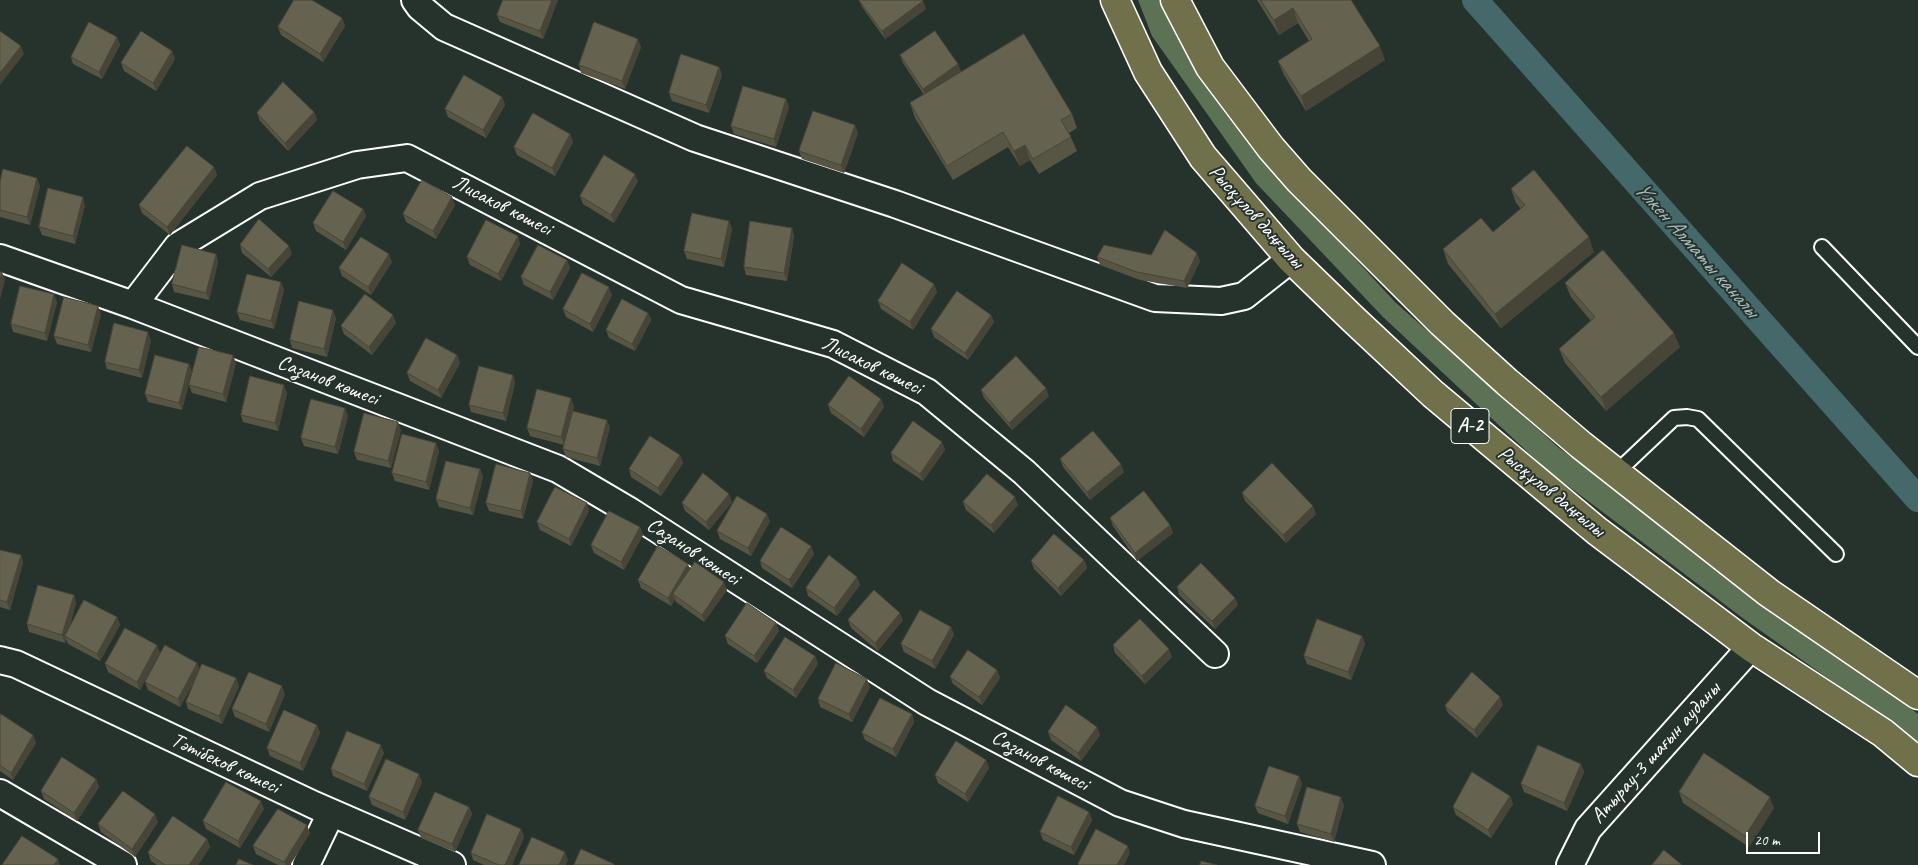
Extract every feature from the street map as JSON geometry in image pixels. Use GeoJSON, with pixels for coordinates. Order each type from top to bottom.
{"type":"FeatureCollection","features":[{"type":"Feature","properties":{"kind":"main road","name":"Рысқұлов даңғылы"},"geometry":{"type":"LineString","coordinates":[[1115,0],[1148,72],[1203,157],[1291,259],[1440,401],[1597,531],[1751,647],[1883,734],[1918,762]]}},
{"type":"Feature","properties":{"kind":"main road"},"geometry":{"type":"LineString","coordinates":[[1175,0],[1210,67],[1250,122],[1299,180],[1471,349],[1580,444],[1618,472],[1769,593],[1918,695]]}},
{"type":"Feature","properties":{"kind":"street"},"geometry":{"type":"LineString","coordinates":[[415,0],[420,7],[444,27],[695,138],[895,204],[1155,298],[1222,302],[1244,296],[1291,259]]}},
{"type":"Feature","properties":{"kind":"street","name":"Лисаков көшесі"},"geometry":{"type":"LineString","coordinates":[[133,305],[178,246],[260,196],[357,165],[408,158],[681,300],[833,344],[928,392],[1024,472],[1215,654]]}},
{"type":"Feature","properties":{"kind":"street","name":"Сазанов көшесі"},"geometry":{"type":"LineString","coordinates":[[0,258],[133,305],[558,469],[631,512],[927,702],[1120,803],[1184,824],[1372,865]]}},
{"type":"Feature","properties":{"kind":"street","name":"Атырау-3 шағын ауданы"},"geometry":{"type":"LineString","coordinates":[[1570,865],[1588,829],[1751,647]]}},
{"type":"Feature","properties":{"kind":"street","name":"Тәтібеков көшесі"},"geometry":{"type":"LineString","coordinates":[[0,660],[16,664],[102,707],[331,813],[452,865]]}},
{"type":"Feature","properties":{"kind":"street"},"geometry":{"type":"LineString","coordinates":[[0,793],[123,865]]}},
{"type":"Feature","properties":{"kind":"street"},"geometry":{"type":"LineString","coordinates":[[306,865],[331,813]]}},
{"type":"Feature","properties":{"kind":"lane"},"geometry":{"type":"LineString","coordinates":[[1822,247],[1918,347]]}},
{"type":"Feature","properties":{"kind":"lane"},"geometry":{"type":"LineString","coordinates":[[1618,472],[1674,418],[1687,416],[1698,419],[1836,554]]}},
{"type":"Feature","properties":{"kind":"green space"},"geometry":{"type":"Polygon","coordinates":[[[1138,0],[1163,0],[1173,26],[1267,163],[1395,302],[1559,448],[1918,714],[1918,742],[1744,619],[1547,470],[1383,317],[1256,183],[1152,36],[1138,0]]]}},
{"type":"Feature","properties":{"kind":"building"},"geometry":{"type":"Polygon","coordinates":[[[294,0],[312,0],[342,18],[320,54],[278,27],[294,0]]]}},
{"type":"Feature","properties":{"kind":"building"},"geometry":{"type":"Polygon","coordinates":[[[503,0],[552,0],[540,31],[497,15],[503,0]]]}},
{"type":"Feature","properties":{"kind":"building"},"geometry":{"type":"Polygon","coordinates":[[[859,0],[922,0],[923,1],[882,31],[859,0]]]}},
{"type":"Feature","properties":{"kind":"building"},"geometry":{"type":"Polygon","coordinates":[[[1261,0],[1351,0],[1380,46],[1301,96],[1278,61],[1312,39],[1293,8],[1274,20],[1261,0]]]}},
{"type":"Feature","properties":{"kind":"building"},"geometry":{"type":"Polygon","coordinates":[[[89,22],[117,37],[99,72],[71,57],[89,22]]]}},
{"type":"Feature","properties":{"kind":"building"},"geometry":{"type":"Polygon","coordinates":[[[594,22],[638,39],[622,81],[579,65],[594,22]]]}},
{"type":"Feature","properties":{"kind":"building"},"geometry":{"type":"Polygon","coordinates":[[[0,31],[21,46],[0,73],[0,31]]]}},
{"type":"Feature","properties":{"kind":"building"},"geometry":{"type":"Polygon","coordinates":[[[141,31],[172,51],[153,83],[121,63],[141,31]]]}},
{"type":"Feature","properties":{"kind":"building"},"geometry":{"type":"Polygon","coordinates":[[[935,31],[958,64],[923,89],[900,55],[935,31]]]}},
{"type":"Feature","properties":{"kind":"building"},"geometry":{"type":"Polygon","coordinates":[[[1024,34],[1072,114],[1061,120],[1071,137],[1033,159],[1025,145],[1014,151],[1003,132],[947,166],[910,103],[1024,34]]]}},
{"type":"Feature","properties":{"kind":"building"},"geometry":{"type":"Polygon","coordinates":[[[681,54],[719,67],[706,105],[669,93],[681,54]]]}},
{"type":"Feature","properties":{"kind":"building"},"geometry":{"type":"Polygon","coordinates":[[[464,75],[502,97],[483,130],[445,109],[464,75]]]}},
{"type":"Feature","properties":{"kind":"building"},"geometry":{"type":"Polygon","coordinates":[[[283,82],[314,112],[285,143],[257,113],[283,82]]]}},
{"type":"Feature","properties":{"kind":"building"},"geometry":{"type":"Polygon","coordinates":[[[743,86],[786,99],[774,139],[731,126],[743,86]]]}},
{"type":"Feature","properties":{"kind":"building"},"geometry":{"type":"Polygon","coordinates":[[[813,111],[855,125],[841,165],[799,151],[813,111]]]}},
{"type":"Feature","properties":{"kind":"building"},"geometry":{"type":"Polygon","coordinates":[[[533,113],[570,134],[552,168],[514,147],[533,113]]]}},
{"type":"Feature","properties":{"kind":"building"},"geometry":{"type":"Polygon","coordinates":[[[187,146],[214,167],[167,227],[139,205],[187,146]]]}},
{"type":"Feature","properties":{"kind":"building"},"geometry":{"type":"Polygon","coordinates":[[[604,155],[635,174],[611,215],[580,196],[604,155]]]}},
{"type":"Feature","properties":{"kind":"building"},"geometry":{"type":"Polygon","coordinates":[[[3,169],[37,178],[27,217],[0,210],[0,182],[3,169]]]}},
{"type":"Feature","properties":{"kind":"building"},"geometry":{"type":"Polygon","coordinates":[[[1534,170],[1589,237],[1495,314],[1443,249],[1481,218],[1493,232],[1525,205],[1511,189],[1534,170]]]}},
{"type":"Feature","properties":{"kind":"building"},"geometry":{"type":"Polygon","coordinates":[[[422,180],[452,197],[433,231],[403,214],[422,180]]]}},
{"type":"Feature","properties":{"kind":"building"},"geometry":{"type":"Polygon","coordinates":[[[48,188],[83,197],[73,236],[39,227],[48,188]]]}},
{"type":"Feature","properties":{"kind":"building"},"geometry":{"type":"Polygon","coordinates":[[[333,191],[363,209],[343,242],[313,223],[333,191]]]}},
{"type":"Feature","properties":{"kind":"building"},"geometry":{"type":"Polygon","coordinates":[[[692,213],[729,221],[721,259],[684,251],[692,213]]]}},
{"type":"Feature","properties":{"kind":"building"},"geometry":{"type":"Polygon","coordinates":[[[259,219],[289,246],[268,269],[240,245],[259,219]]]}},
{"type":"Feature","properties":{"kind":"building"},"geometry":{"type":"Polygon","coordinates":[[[486,220],[518,236],[498,274],[467,257],[486,220]]]}},
{"type":"Feature","properties":{"kind":"building"},"geometry":{"type":"Polygon","coordinates":[[[750,221],[792,228],[784,273],[744,267],[750,221]]]}},
{"type":"Feature","properties":{"kind":"building"},"geometry":{"type":"Polygon","coordinates":[[[1165,230],[1197,253],[1184,281],[1137,272],[1097,257],[1104,245],[1151,255],[1165,230]]]}},
{"type":"Feature","properties":{"kind":"building"},"geometry":{"type":"Polygon","coordinates":[[[361,237],[389,254],[368,287],[339,268],[361,237]]]}},
{"type":"Feature","properties":{"kind":"building"},"geometry":{"type":"Polygon","coordinates":[[[182,245],[216,254],[206,293],[172,284],[182,245]]]}},
{"type":"Feature","properties":{"kind":"building"},"geometry":{"type":"Polygon","coordinates":[[[538,245],[567,260],[550,292],[521,277],[538,245]]]}},
{"type":"Feature","properties":{"kind":"building"},"geometry":{"type":"Polygon","coordinates":[[[1603,250],[1674,333],[1601,397],[1559,349],[1595,317],[1565,283],[1603,250]]]}},
{"type":"Feature","properties":{"kind":"building"},"geometry":{"type":"Polygon","coordinates":[[[902,263],[934,284],[910,322],[878,301],[902,263]]]}},
{"type":"Feature","properties":{"kind":"building"},"geometry":{"type":"Polygon","coordinates":[[[582,273],[609,287],[590,324],[563,309],[582,273]]]}},
{"type":"Feature","properties":{"kind":"building"},"geometry":{"type":"Polygon","coordinates":[[[247,274],[281,282],[271,321],[237,312],[247,274]]]}},
{"type":"Feature","properties":{"kind":"building"},"geometry":{"type":"Polygon","coordinates":[[[20,286],[54,294],[45,333],[11,324],[20,286]]]}},
{"type":"Feature","properties":{"kind":"building"},"geometry":{"type":"Polygon","coordinates":[[[957,291],[991,315],[965,353],[931,329],[957,291]]]}},
{"type":"Feature","properties":{"kind":"building"},"geometry":{"type":"Polygon","coordinates":[[[365,294],[393,315],[369,347],[341,326],[365,294]]]}},
{"type":"Feature","properties":{"kind":"building"},"geometry":{"type":"Polygon","coordinates":[[[64,297],[98,306],[88,345],[54,336],[64,297]]]}},
{"type":"Feature","properties":{"kind":"building"},"geometry":{"type":"Polygon","coordinates":[[[622,299],[648,313],[632,344],[606,330],[622,299]]]}},
{"type":"Feature","properties":{"kind":"building"},"geometry":{"type":"Polygon","coordinates":[[[299,301],[333,310],[324,349],[290,340],[299,301]]]}},
{"type":"Feature","properties":{"kind":"building"},"geometry":{"type":"Polygon","coordinates":[[[114,323],[148,332],[139,370],[105,362],[114,323]]]}},
{"type":"Feature","properties":{"kind":"building"},"geometry":{"type":"Polygon","coordinates":[[[426,338],[457,355],[438,390],[407,373],[426,338]]]}},
{"type":"Feature","properties":{"kind":"building"},"geometry":{"type":"Polygon","coordinates":[[[199,347],[233,355],[223,394],[189,385],[199,347]]]}},
{"type":"Feature","properties":{"kind":"building"},"geometry":{"type":"Polygon","coordinates":[[[155,355],[189,364],[179,403],[145,394],[155,355]]]}},
{"type":"Feature","properties":{"kind":"building"},"geometry":{"type":"Polygon","coordinates":[[[1016,356],[1046,388],[1009,423],[981,390],[1016,356]]]}},
{"type":"Feature","properties":{"kind":"building"},"geometry":{"type":"Polygon","coordinates":[[[479,366],[513,375],[503,413],[469,405],[479,366]]]}},
{"type":"Feature","properties":{"kind":"building"},"geometry":{"type":"Polygon","coordinates":[[[250,376],[284,385],[275,423],[241,415],[250,376]]]}},
{"type":"Feature","properties":{"kind":"building"},"geometry":{"type":"Polygon","coordinates":[[[849,376],[881,399],[861,429],[828,405],[849,376]]]}},
{"type":"Feature","properties":{"kind":"building"},"geometry":{"type":"Polygon","coordinates":[[[537,389],[571,398],[561,437],[527,428],[537,389]]]}},
{"type":"Feature","properties":{"kind":"building"},"geometry":{"type":"Polygon","coordinates":[[[311,399],[345,408],[335,447],[301,438],[311,399]]]}},
{"type":"Feature","properties":{"kind":"building"},"geometry":{"type":"Polygon","coordinates":[[[573,411],[607,420],[597,458],[563,449],[573,411]]]}},
{"type":"Feature","properties":{"kind":"building"},"geometry":{"type":"Polygon","coordinates":[[[364,413],[398,422],[388,461],[354,452],[364,413]]]}},
{"type":"Feature","properties":{"kind":"building"},"geometry":{"type":"Polygon","coordinates":[[[913,421],[942,442],[920,474],[891,453],[913,421]]]}},
{"type":"Feature","properties":{"kind":"building"},"geometry":{"type":"Polygon","coordinates":[[[1093,431],[1121,464],[1087,492],[1060,459],[1093,431]]]}},
{"type":"Feature","properties":{"kind":"building"},"geometry":{"type":"Polygon","coordinates":[[[402,434],[436,443],[426,482],[392,473],[402,434]]]}},
{"type":"Feature","properties":{"kind":"building"},"geometry":{"type":"Polygon","coordinates":[[[650,436],[680,455],[658,488],[629,469],[650,436]]]}},
{"type":"Feature","properties":{"kind":"building"},"geometry":{"type":"Polygon","coordinates":[[[446,461],[480,469],[470,508],[436,499],[446,461]]]}},
{"type":"Feature","properties":{"kind":"building"},"geometry":{"type":"Polygon","coordinates":[[[1272,463],[1313,506],[1283,535],[1242,493],[1272,463]]]}},
{"type":"Feature","properties":{"kind":"building"},"geometry":{"type":"Polygon","coordinates":[[[496,464],[530,473],[521,511],[486,503],[496,464]]]}},
{"type":"Feature","properties":{"kind":"building"},"geometry":{"type":"Polygon","coordinates":[[[703,473],[729,494],[706,522],[682,503],[703,473]]]}},
{"type":"Feature","properties":{"kind":"building"},"geometry":{"type":"Polygon","coordinates":[[[987,474],[1015,497],[991,525],[963,502],[987,474]]]}},
{"type":"Feature","properties":{"kind":"building"},"geometry":{"type":"Polygon","coordinates":[[[555,487],[587,503],[569,539],[537,522],[555,487]]]}},
{"type":"Feature","properties":{"kind":"building"},"geometry":{"type":"Polygon","coordinates":[[[1144,491],[1170,525],[1135,553],[1110,518],[1144,491]]]}},
{"type":"Feature","properties":{"kind":"building"},"geometry":{"type":"Polygon","coordinates":[[[737,496],[767,514],[748,548],[717,531],[737,496]]]}},
{"type":"Feature","properties":{"kind":"building"},"geometry":{"type":"Polygon","coordinates":[[[609,511],[640,527],[621,562],[591,545],[609,511]]]}},
{"type":"Feature","properties":{"kind":"building"},"geometry":{"type":"Polygon","coordinates":[[[781,527],[811,546],[789,580],[760,561],[781,527]]]}},
{"type":"Feature","properties":{"kind":"building"},"geometry":{"type":"Polygon","coordinates":[[[1054,534],[1084,560],[1058,588],[1031,561],[1054,534]]]}},
{"type":"Feature","properties":{"kind":"building"},"geometry":{"type":"Polygon","coordinates":[[[658,546],[688,564],[668,598],[638,580],[658,546]]]}},
{"type":"Feature","properties":{"kind":"building"},"geometry":{"type":"Polygon","coordinates":[[[0,550],[21,555],[7,602],[0,600],[0,550]]]}},
{"type":"Feature","properties":{"kind":"building"},"geometry":{"type":"Polygon","coordinates":[[[829,555],[857,577],[834,608],[806,588],[829,555]]]}},
{"type":"Feature","properties":{"kind":"building"},"geometry":{"type":"Polygon","coordinates":[[[695,562],[724,582],[702,615],[673,594],[695,562]]]}},
{"type":"Feature","properties":{"kind":"building"},"geometry":{"type":"Polygon","coordinates":[[[1201,563],[1235,598],[1212,621],[1177,587],[1201,563]]]}},
{"type":"Feature","properties":{"kind":"building"},"geometry":{"type":"Polygon","coordinates":[[[38,585],[74,595],[62,635],[27,624],[38,585]]]}},
{"type":"Feature","properties":{"kind":"building"},"geometry":{"type":"Polygon","coordinates":[[[874,590],[900,613],[875,643],[848,620],[874,590]]]}},
{"type":"Feature","properties":{"kind":"building"},"geometry":{"type":"Polygon","coordinates":[[[84,600],[117,617],[97,654],[65,636],[84,600]]]}},
{"type":"Feature","properties":{"kind":"building"},"geometry":{"type":"Polygon","coordinates":[[[747,603],[776,623],[754,656],[725,636],[747,603]]]}},
{"type":"Feature","properties":{"kind":"building"},"geometry":{"type":"Polygon","coordinates":[[[920,610],[951,627],[932,661],[901,644],[920,610]]]}},
{"type":"Feature","properties":{"kind":"building"},"geometry":{"type":"Polygon","coordinates":[[[1140,619],[1169,649],[1142,676],[1113,645],[1140,619]]]}},
{"type":"Feature","properties":{"kind":"building"},"geometry":{"type":"Polygon","coordinates":[[[1317,619],[1362,636],[1348,672],[1304,656],[1317,619]]]}},
{"type":"Feature","properties":{"kind":"building"},"geometry":{"type":"Polygon","coordinates":[[[125,628],[157,645],[137,682],[105,664],[125,628]]]}},
{"type":"Feature","properties":{"kind":"building"},"geometry":{"type":"Polygon","coordinates":[[[785,637],[815,656],[793,690],[764,671],[785,637]]]}},
{"type":"Feature","properties":{"kind":"building"},"geometry":{"type":"Polygon","coordinates":[[[165,645],[197,663],[178,699],[145,682],[165,645]]]}},
{"type":"Feature","properties":{"kind":"building"},"geometry":{"type":"Polygon","coordinates":[[[968,650],[997,670],[979,697],[950,677],[968,650]]]}},
{"type":"Feature","properties":{"kind":"building"},"geometry":{"type":"Polygon","coordinates":[[[836,663],[867,679],[849,714],[818,699],[836,663]]]}},
{"type":"Feature","properties":{"kind":"building"},"geometry":{"type":"Polygon","coordinates":[[[202,664],[236,678],[219,716],[186,702],[202,664]]]}},
{"type":"Feature","properties":{"kind":"building"},"geometry":{"type":"Polygon","coordinates":[[[249,672],[282,686],[266,724],[232,709],[249,672]]]}},
{"type":"Feature","properties":{"kind":"building"},"geometry":{"type":"Polygon","coordinates":[[[1472,672],[1500,697],[1474,730],[1445,706],[1472,672]]]}},
{"type":"Feature","properties":{"kind":"building"},"geometry":{"type":"Polygon","coordinates":[[[880,698],[912,714],[893,749],[862,733],[880,698]]]}},
{"type":"Feature","properties":{"kind":"building"},"geometry":{"type":"Polygon","coordinates":[[[1066,705],[1097,727],[1078,753],[1048,732],[1066,705]]]}},
{"type":"Feature","properties":{"kind":"building"},"geometry":{"type":"Polygon","coordinates":[[[284,710],[317,725],[300,763],[267,748],[284,710]]]}},
{"type":"Feature","properties":{"kind":"building"},"geometry":{"type":"Polygon","coordinates":[[[1,714],[33,735],[11,773],[0,765],[1,714]]]}},
{"type":"Feature","properties":{"kind":"building"},"geometry":{"type":"Polygon","coordinates":[[[347,731],[381,745],[364,784],[331,769],[347,731]]]}},
{"type":"Feature","properties":{"kind":"building"},"geometry":{"type":"Polygon","coordinates":[[[956,741],[986,760],[965,794],[935,775],[956,741]]]}},
{"type":"Feature","properties":{"kind":"building"},"geometry":{"type":"Polygon","coordinates":[[[1538,745],[1581,764],[1564,803],[1521,784],[1538,745]]]}},
{"type":"Feature","properties":{"kind":"building"},"geometry":{"type":"Polygon","coordinates":[[[1704,753],[1770,797],[1745,836],[1679,792],[1704,753]]]}},
{"type":"Feature","properties":{"kind":"building"},"geometry":{"type":"Polygon","coordinates":[[[62,757],[96,779],[74,813],[41,791],[62,757]]]}},
{"type":"Feature","properties":{"kind":"building"},"geometry":{"type":"Polygon","coordinates":[[[386,759],[419,774],[403,812],[369,797],[386,759]]]}},
{"type":"Feature","properties":{"kind":"building"},"geometry":{"type":"Polygon","coordinates":[[[1269,766],[1299,776],[1285,816],[1255,806],[1269,766]]]}},
{"type":"Feature","properties":{"kind":"building"},"geometry":{"type":"Polygon","coordinates":[[[1472,772],[1510,796],[1488,830],[1453,807],[1472,772]]]}},
{"type":"Feature","properties":{"kind":"building"},"geometry":{"type":"Polygon","coordinates":[[[226,782],[261,801],[238,841],[203,821],[226,782]]]}},
{"type":"Feature","properties":{"kind":"building"},"geometry":{"type":"Polygon","coordinates":[[[1307,787],[1341,797],[1331,834],[1297,824],[1307,787]]]}},
{"type":"Feature","properties":{"kind":"building"},"geometry":{"type":"Polygon","coordinates":[[[123,791],[155,814],[132,849],[98,824],[123,791]]]}},
{"type":"Feature","properties":{"kind":"building"},"geometry":{"type":"Polygon","coordinates":[[[435,792],[469,807],[452,844],[418,830],[435,792]]]}},
{"type":"Feature","properties":{"kind":"building"},"geometry":{"type":"Polygon","coordinates":[[[1058,796],[1089,812],[1071,847],[1040,832],[1058,796]]]}},
{"type":"Feature","properties":{"kind":"building"},"geometry":{"type":"Polygon","coordinates":[[[278,809],[307,825],[284,862],[253,846],[278,809]]]}},
{"type":"Feature","properties":{"kind":"building"},"geometry":{"type":"Polygon","coordinates":[[[487,814],[521,829],[505,865],[499,865],[471,853],[487,814]]]}},
{"type":"Feature","properties":{"kind":"building"},"geometry":{"type":"Polygon","coordinates":[[[173,816],[207,839],[189,865],[165,865],[148,853],[173,816]]]}},
{"type":"Feature","properties":{"kind":"building"},"geometry":{"type":"Polygon","coordinates":[[[1096,829],[1128,846],[1117,865],[1078,864],[1096,829]]]}},
{"type":"Feature","properties":{"kind":"building"},"geometry":{"type":"Polygon","coordinates":[[[22,836],[58,859],[54,865],[2,865],[22,836]]]}},
{"type":"Feature","properties":{"kind":"building"},"geometry":{"type":"Polygon","coordinates":[[[532,837],[565,852],[559,865],[519,865],[532,837]]]}},
{"type":"Feature","properties":{"kind":"building"},"geometry":{"type":"Polygon","coordinates":[[[581,849],[614,864],[614,865],[574,865],[581,849]]]}},
{"type":"Feature","properties":{"kind":"building"},"geometry":{"type":"Polygon","coordinates":[[[1664,850],[1682,865],[1652,865],[1664,850]]]}},
{"type":"Feature","properties":{"kind":"building"},"geometry":{"type":"Polygon","coordinates":[[[239,859],[253,865],[236,865],[239,859]]]}},
{"type":"Feature","properties":{"kind":"building"},"geometry":{"type":"Polygon","coordinates":[[[1201,861],[1217,865],[1200,865],[1201,861]]]}},
{"type":"Feature","properties":{"kind":"waterway","name":"Үлкен Алматы каналы"},"geometry":{"type":"LineString","coordinates":[[1475,0],[1918,499]]}}]}
